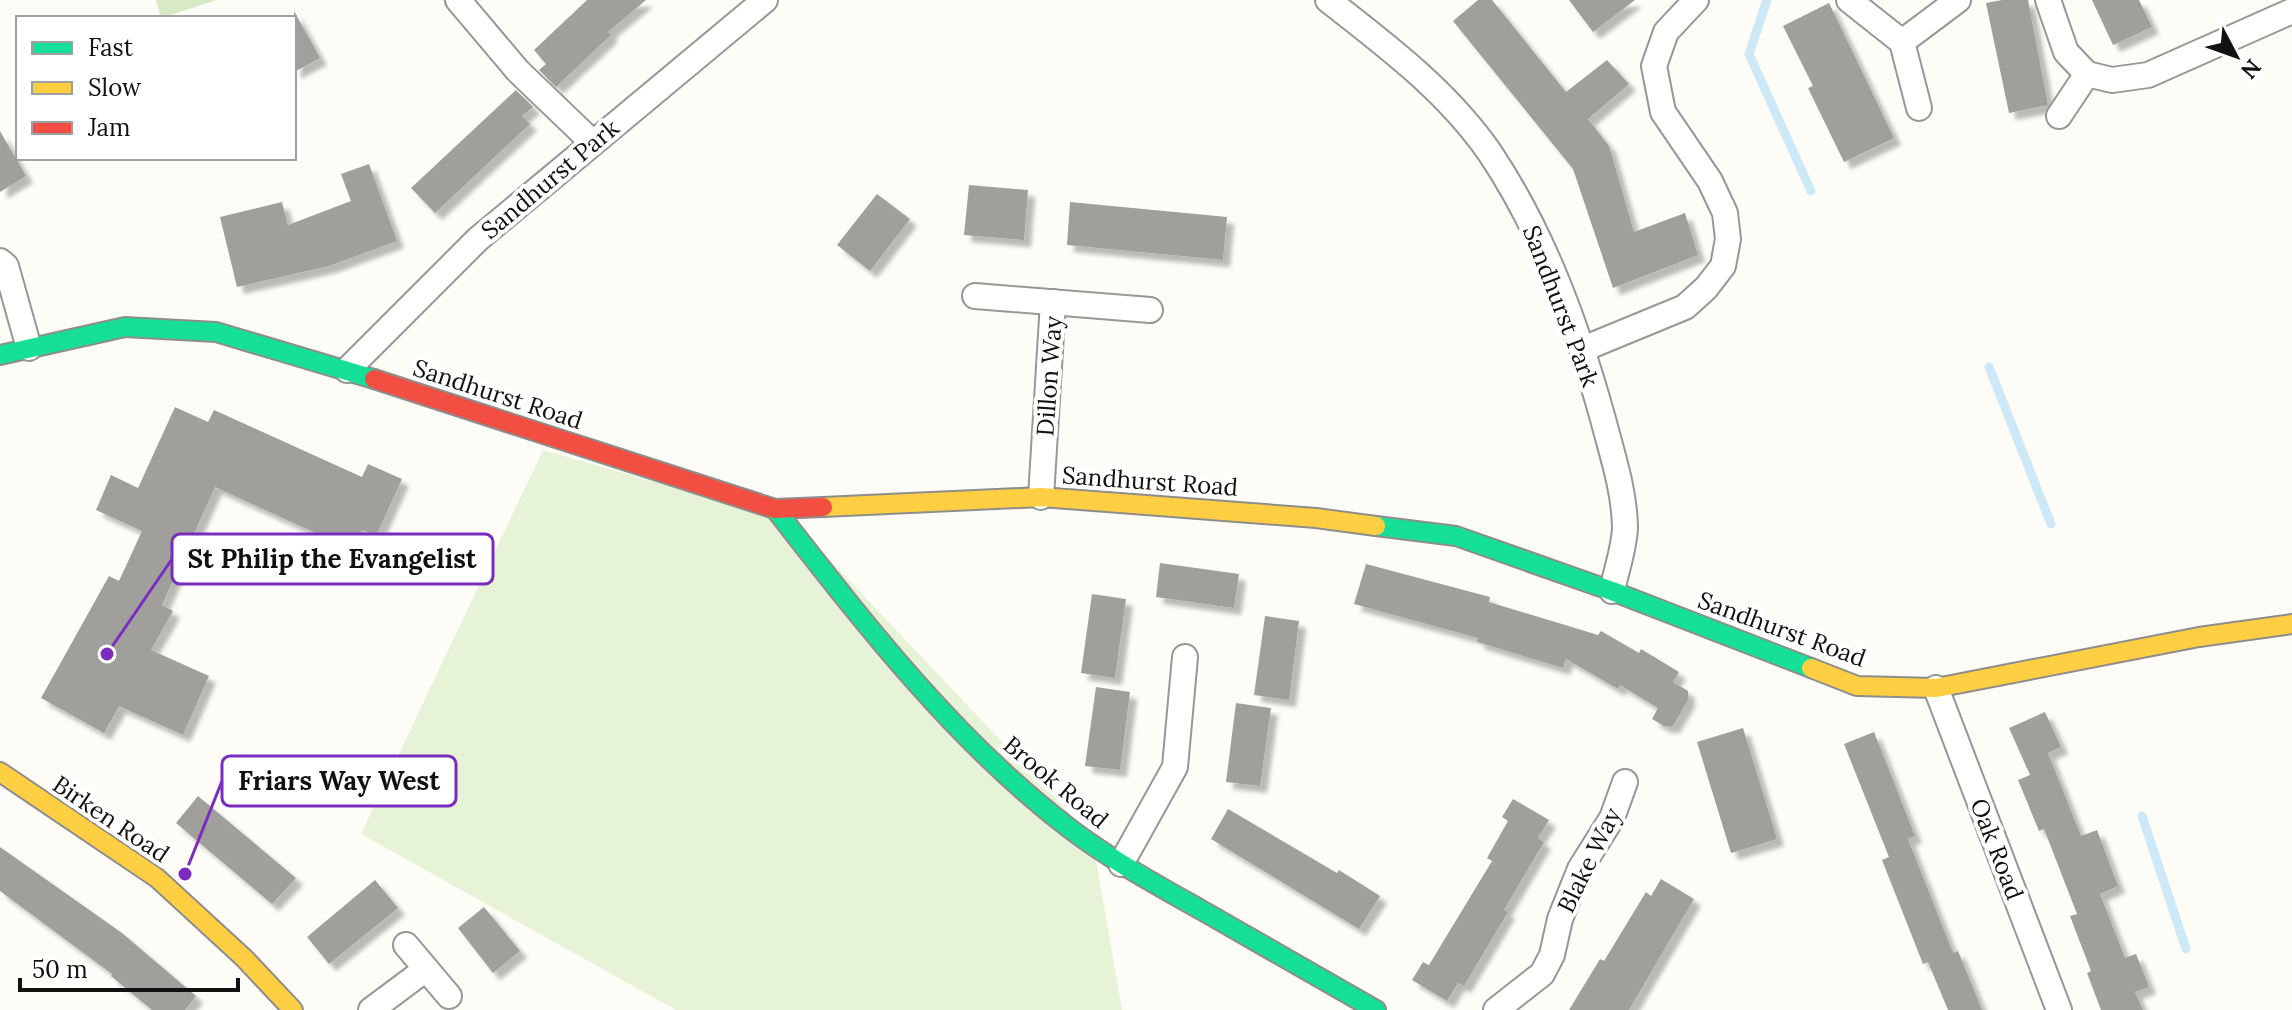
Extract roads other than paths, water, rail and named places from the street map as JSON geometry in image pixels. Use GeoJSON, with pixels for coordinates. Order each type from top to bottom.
{"type":"FeatureCollection","features":[{"type":"Feature","properties":{"kind":"street"},"geometry":{"type":"LineString","coordinates":[[458,0],[518,71],[593,143]]}},
{"type":"Feature","properties":{"kind":"street","name":"Sandhurst Park"},"geometry":{"type":"LineString","coordinates":[[347,370],[478,239],[765,0]]}},
{"type":"Feature","properties":{"kind":"street","name":"Sandhurst Park"},"geometry":{"type":"LineString","coordinates":[[1328,0],[1408,62],[1453,108],[1489,152],[1539,237],[1583,349],[1618,475],[1625,529],[1612,591]]}},
{"type":"Feature","properties":{"kind":"street"},"geometry":{"type":"LineString","coordinates":[[1583,349],[1685,307],[1706,288],[1723,266],[1728,239],[1725,213],[1710,181],[1663,112],[1654,66],[1666,32],[1696,0]]}},
{"type":"Feature","properties":{"kind":"street"},"geometry":{"type":"LineString","coordinates":[[1849,0],[1902,42],[1919,108]]}},
{"type":"Feature","properties":{"kind":"street"},"geometry":{"type":"LineString","coordinates":[[1902,42],[1958,0]]}},
{"type":"Feature","properties":{"kind":"street"},"geometry":{"type":"LineString","coordinates":[[2048,0],[2066,52],[2087,74],[2112,80],[2148,75],[2292,11]]}},
{"type":"Feature","properties":{"kind":"street"},"geometry":{"type":"LineString","coordinates":[[2059,116],[2087,74]]}},
{"type":"Feature","properties":{"kind":"street"},"geometry":{"type":"LineString","coordinates":[[0,261],[6,266],[29,348]]}},
{"type":"Feature","properties":{"kind":"street","name":"Dillon Way"},"geometry":{"type":"LineString","coordinates":[[975,296],[1150,310]]}},
{"type":"Feature","properties":{"kind":"street","name":"Dillon Way"},"geometry":{"type":"LineString","coordinates":[[1041,497],[1053,302]]}},
{"type":"Feature","properties":{"kind":"street","name":"Sandhurst Road"},"geometry":{"type":"LineString","coordinates":[[0,355],[125,327],[216,332],[347,370],[775,509],[1041,497],[1316,518],[1456,536],[1612,591],[1857,686],[1936,688],[2185,640],[2292,624]]}},
{"type":"Feature","properties":{"kind":"street","name":"Brook Road"},"geometry":{"type":"LineString","coordinates":[[775,509],[873,635],[1008,779],[1085,841],[1121,864],[1376,1010]]}},
{"type":"Feature","properties":{"kind":"street"},"geometry":{"type":"LineString","coordinates":[[1121,864],[1175,767],[1185,657]]}},
{"type":"Feature","properties":{"kind":"street","name":"Oak Road"},"geometry":{"type":"LineString","coordinates":[[1936,688],[2059,1010]]}},
{"type":"Feature","properties":{"kind":"street","name":"Birken Road"},"geometry":{"type":"LineString","coordinates":[[0,772],[157,878],[244,958],[293,1010]]}},
{"type":"Feature","properties":{"kind":"street","name":"Blake Way"},"geometry":{"type":"LineString","coordinates":[[1496,1010],[1542,974],[1552,955],[1560,919],[1580,869],[1612,818],[1625,782]]}},
{"type":"Feature","properties":{"kind":"street"},"geometry":{"type":"LineString","coordinates":[[406,945],[449,996]]}},
{"type":"Feature","properties":{"kind":"street"},"geometry":{"type":"LineString","coordinates":[[371,1010],[426,969]]}},
{"type":"Feature","properties":{"kind":"waterway"},"geometry":{"type":"LineString","coordinates":[[1767,0],[1749,54],[1811,191]]}},
{"type":"Feature","properties":{"kind":"waterway"},"geometry":{"type":"LineString","coordinates":[[1989,367],[2051,524]]}},
{"type":"Feature","properties":{"kind":"waterway"},"geometry":{"type":"LineString","coordinates":[[2142,816],[2186,949]]}},
{"type":"Feature","properties":{"kind":"place","name":"St Philip the Evangelist"},"geometry":{"type":"Point","coordinates":[107,654]}},
{"type":"Feature","properties":{"kind":"place","name":"Friars Way West"},"geometry":{"type":"Point","coordinates":[185,874]}}]}
